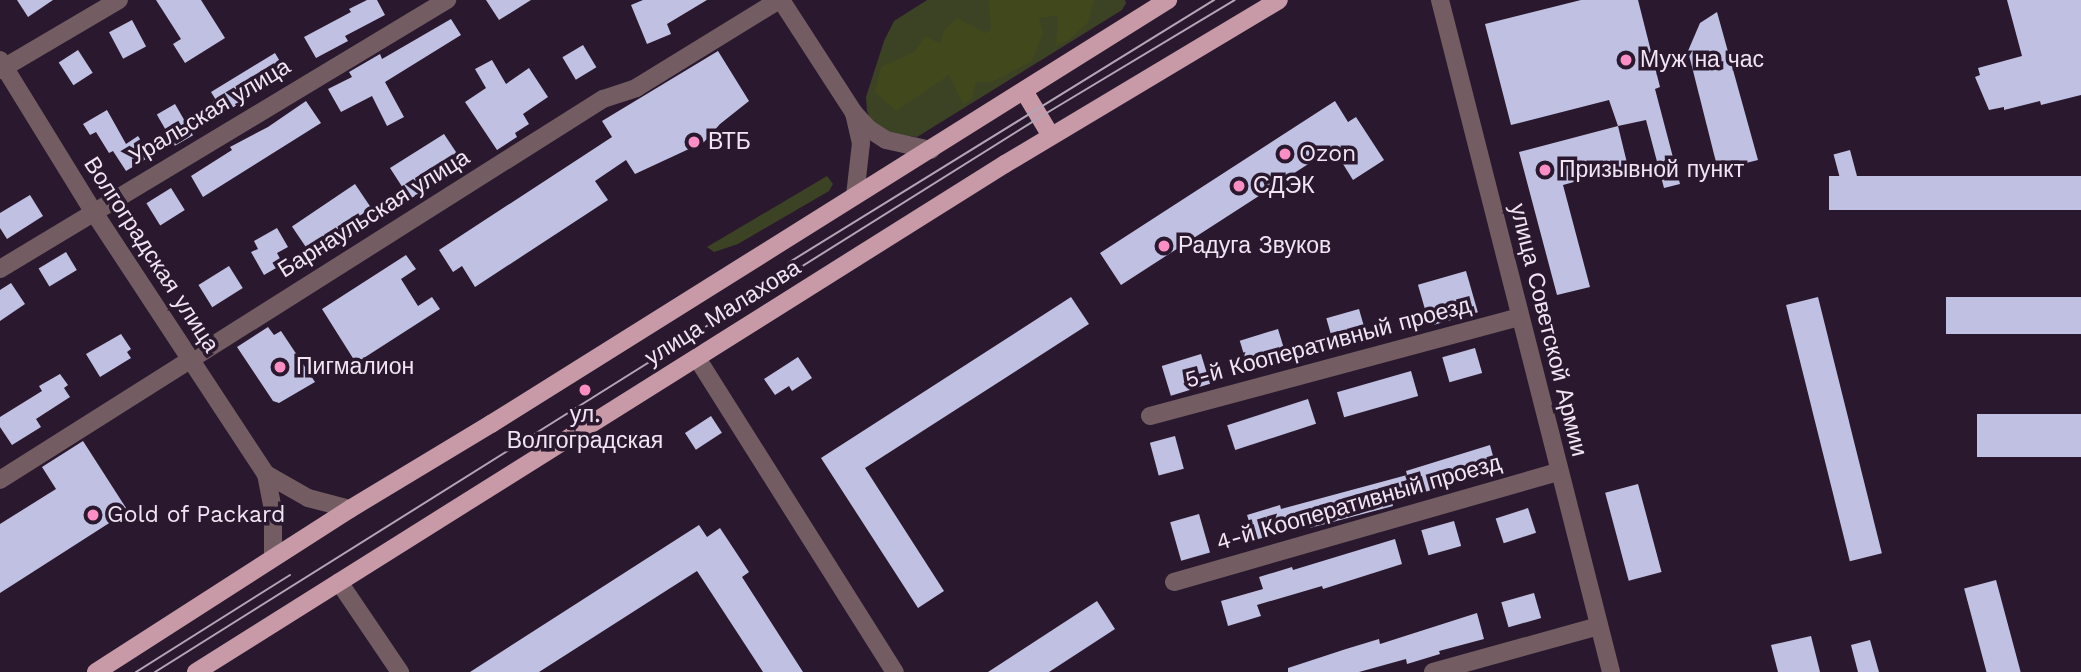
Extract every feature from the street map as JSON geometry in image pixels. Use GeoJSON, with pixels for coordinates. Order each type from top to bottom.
{"type":"FeatureCollection","features":[{"type":"Feature","properties":{"kind":"main road","name":"улица Малахова"},"geometry":{"type":"LineString","coordinates":[[96,672],[350,509],[491,424],[1168,0]]}},
{"type":"Feature","properties":{"kind":"main road","name":"улица Малахова"},"geometry":{"type":"LineString","coordinates":[[196,672],[1051,136],[1279,0]]}},
{"type":"Feature","properties":{"kind":"main road"},"geometry":{"type":"LineString","coordinates":[[1024,90],[1051,136]]}},
{"type":"Feature","properties":{"kind":"street"},"geometry":{"type":"LineString","coordinates":[[2,66],[119,0]]}},
{"type":"Feature","properties":{"kind":"street","name":"Уральская улица"},"geometry":{"type":"LineString","coordinates":[[0,269],[447,0]]}},
{"type":"Feature","properties":{"kind":"street"},"geometry":{"type":"LineString","coordinates":[[780,0],[854,113],[886,140],[931,149]]}},
{"type":"Feature","properties":{"kind":"street","name":"Барнаульская улица"},"geometry":{"type":"LineString","coordinates":[[0,480],[603,99],[636,88],[780,0]]}},
{"type":"Feature","properties":{"kind":"street","name":"улица Советской Армии"},"geometry":{"type":"LineString","coordinates":[[1440,0],[1611,672]]}},
{"type":"Feature","properties":{"kind":"street","name":"Волгоградская улица"},"geometry":{"type":"LineString","coordinates":[[2,66],[188,359],[266,474],[273,509],[273,558]]}},
{"type":"Feature","properties":{"kind":"street"},"geometry":{"type":"LineString","coordinates":[[854,113],[861,143],[855,196]]}},
{"type":"Feature","properties":{"kind":"street","name":"5-й Кооперативный проезд"},"geometry":{"type":"LineString","coordinates":[[1150,416],[1519,317]]}},
{"type":"Feature","properties":{"kind":"street"},"geometry":{"type":"LineString","coordinates":[[697,358],[895,672]]}},
{"type":"Feature","properties":{"kind":"street","name":"4-й Кооперативный проезд"},"geometry":{"type":"LineString","coordinates":[[1174,582],[1558,472]]}},
{"type":"Feature","properties":{"kind":"street","name":"Волгоградская улица"},"geometry":{"type":"LineString","coordinates":[[266,474],[308,498],[350,509]]}},
{"type":"Feature","properties":{"kind":"street"},"geometry":{"type":"LineString","coordinates":[[339,582],[400,672]]}},
{"type":"Feature","properties":{"kind":"street"},"geometry":{"type":"LineString","coordinates":[[1433,672],[1599,626]]}},
{"type":"Feature","properties":{"kind":"green space"},"geometry":{"type":"Polygon","coordinates":[[[927,0],[1125,0],[1126,3],[1122,10],[917,137],[886,133],[873,125],[867,111],[866,97],[884,41],[894,21],[927,0]]]}},
{"type":"Feature","properties":{"kind":"green space"},"geometry":{"type":"Polygon","coordinates":[[[989,0],[1094,0],[1088,22],[1069,40],[1056,45],[1058,15],[1039,18],[1043,33],[1032,61],[992,82],[976,82],[972,98],[963,104],[949,75],[896,111],[875,92],[881,67],[914,52],[926,36],[940,44],[944,31],[957,18],[985,33],[991,30],[989,0]]]}},
{"type":"Feature","properties":{"kind":"green space"},"geometry":{"type":"Polygon","coordinates":[[[827,176],[833,184],[829,191],[738,244],[714,252],[707,247],[827,176]]]}},
{"type":"Feature","properties":{"kind":"building"},"geometry":{"type":"Polygon","coordinates":[[[17,0],[53,0],[28,17],[17,0]]]}},
{"type":"Feature","properties":{"kind":"building"},"geometry":{"type":"Polygon","coordinates":[[[156,0],[201,0],[225,38],[185,63],[173,44],[181,39],[156,0]]]}},
{"type":"Feature","properties":{"kind":"building"},"geometry":{"type":"Polygon","coordinates":[[[367,0],[377,0],[385,15],[345,36],[348,41],[316,58],[304,37],[351,12],[349,9],[367,0]]]}},
{"type":"Feature","properties":{"kind":"building"},"geometry":{"type":"Polygon","coordinates":[[[486,0],[531,0],[499,20],[486,0]]]}},
{"type":"Feature","properties":{"kind":"building"},"geometry":{"type":"Polygon","coordinates":[[[643,0],[707,0],[667,24],[671,34],[647,44],[631,5],[643,0]]]}},
{"type":"Feature","properties":{"kind":"building"},"geometry":{"type":"Polygon","coordinates":[[[1581,0],[1638,0],[1660,87],[1655,89],[1680,184],[1664,188],[1646,120],[1618,126],[1609,100],[1511,125],[1485,24],[1581,0]]]}},
{"type":"Feature","properties":{"kind":"building"},"geometry":{"type":"Polygon","coordinates":[[[2007,0],[2081,0],[2081,95],[2041,105],[2040,101],[2004,110],[2004,107],[1989,110],[1975,77],[1980,75],[1978,68],[2022,56],[2007,0]]]}},
{"type":"Feature","properties":{"kind":"building"},"geometry":{"type":"Polygon","coordinates":[[[1717,12],[1758,160],[1718,170],[1688,51],[1700,23],[1717,12]]]}},
{"type":"Feature","properties":{"kind":"building"},"geometry":{"type":"Polygon","coordinates":[[[451,19],[461,35],[385,82],[404,117],[387,126],[372,96],[341,112],[328,89],[352,77],[349,72],[380,54],[382,59],[451,19]]]}},
{"type":"Feature","properties":{"kind":"building"},"geometry":{"type":"Polygon","coordinates":[[[132,20],[146,46],[123,59],[109,32],[132,20]]]}},
{"type":"Feature","properties":{"kind":"building"},"geometry":{"type":"Polygon","coordinates":[[[583,45],[596,67],[576,80],[562,57],[583,45]]]}},
{"type":"Feature","properties":{"kind":"building"},"geometry":{"type":"Polygon","coordinates":[[[78,50],[93,73],[73,85],[59,63],[78,50]]]}},
{"type":"Feature","properties":{"kind":"building"},"geometry":{"type":"Polygon","coordinates":[[[718,51],[749,101],[720,124],[704,142],[635,174],[626,160],[595,181],[608,200],[475,287],[462,266],[453,272],[439,250],[612,137],[602,121],[718,51]]]}},
{"type":"Feature","properties":{"kind":"building"},"geometry":{"type":"Polygon","coordinates":[[[275,53],[287,73],[215,119],[206,106],[216,100],[211,92],[275,53]]]}},
{"type":"Feature","properties":{"kind":"building"},"geometry":{"type":"Polygon","coordinates":[[[492,60],[506,84],[529,68],[548,97],[523,114],[529,124],[515,133],[517,137],[497,150],[465,102],[486,88],[475,69],[492,60]]]}},
{"type":"Feature","properties":{"kind":"building"},"geometry":{"type":"Polygon","coordinates":[[[306,101],[321,123],[203,197],[191,176],[232,150],[230,147],[268,127],[306,101]]]}},
{"type":"Feature","properties":{"kind":"building"},"geometry":{"type":"Polygon","coordinates":[[[1335,101],[1348,122],[1356,117],[1384,160],[1353,180],[1333,148],[1121,285],[1100,253],[1335,101]]]}},
{"type":"Feature","properties":{"kind":"building"},"geometry":{"type":"Polygon","coordinates":[[[175,104],[193,135],[175,146],[157,114],[175,104]]]}},
{"type":"Feature","properties":{"kind":"building"},"geometry":{"type":"Polygon","coordinates":[[[107,110],[126,144],[138,136],[151,156],[126,171],[113,151],[109,153],[96,132],[90,135],[83,124],[107,110]]]}},
{"type":"Feature","properties":{"kind":"building"},"geometry":{"type":"Polygon","coordinates":[[[1618,126],[1628,167],[1563,185],[1590,287],[1557,295],[1519,152],[1618,126]]]}},
{"type":"Feature","properties":{"kind":"building"},"geometry":{"type":"Polygon","coordinates":[[[444,134],[458,155],[429,174],[435,183],[410,199],[390,168],[444,134]]]}},
{"type":"Feature","properties":{"kind":"building"},"geometry":{"type":"Polygon","coordinates":[[[1850,150],[1857,177],[1841,181],[1834,154],[1850,150]]]}},
{"type":"Feature","properties":{"kind":"building"},"geometry":{"type":"Polygon","coordinates":[[[1829,176],[2081,176],[2081,210],[1829,210],[1829,176]]]}},
{"type":"Feature","properties":{"kind":"building"},"geometry":{"type":"Polygon","coordinates":[[[355,184],[371,208],[308,251],[292,226],[355,184]]]}},
{"type":"Feature","properties":{"kind":"building"},"geometry":{"type":"Polygon","coordinates":[[[171,188],[185,210],[160,225],[146,203],[171,188]]]}},
{"type":"Feature","properties":{"kind":"building"},"geometry":{"type":"Polygon","coordinates":[[[30,195],[43,216],[7,239],[0,228],[0,213],[30,195]]]}},
{"type":"Feature","properties":{"kind":"building"},"geometry":{"type":"Polygon","coordinates":[[[277,228],[288,247],[277,253],[283,264],[264,275],[251,252],[258,249],[254,241],[277,228]]]}},
{"type":"Feature","properties":{"kind":"building"},"geometry":{"type":"Polygon","coordinates":[[[66,252],[77,270],[49,286],[39,268],[66,252]]]}},
{"type":"Feature","properties":{"kind":"building"},"geometry":{"type":"Polygon","coordinates":[[[406,255],[416,269],[401,279],[418,306],[432,297],[440,309],[356,363],[322,309],[406,255]]]}},
{"type":"Feature","properties":{"kind":"building"},"geometry":{"type":"Polygon","coordinates":[[[229,266],[243,288],[212,307],[198,285],[229,266]]]}},
{"type":"Feature","properties":{"kind":"building"},"geometry":{"type":"Polygon","coordinates":[[[1466,271],[1478,312],[1430,326],[1418,285],[1466,271]]]}},
{"type":"Feature","properties":{"kind":"building"},"geometry":{"type":"Polygon","coordinates":[[[11,283],[25,304],[0,321],[0,290],[11,283]]]}},
{"type":"Feature","properties":{"kind":"building"},"geometry":{"type":"Polygon","coordinates":[[[1071,297],[1089,324],[865,468],[944,591],[918,608],[821,458],[1071,297]]]}},
{"type":"Feature","properties":{"kind":"building"},"geometry":{"type":"Polygon","coordinates":[[[1818,297],[1882,553],[1850,561],[1786,305],[1818,297]]]}},
{"type":"Feature","properties":{"kind":"building"},"geometry":{"type":"Polygon","coordinates":[[[1946,297],[2081,297],[2081,334],[1946,334],[1946,297]]]}},
{"type":"Feature","properties":{"kind":"building"},"geometry":{"type":"Polygon","coordinates":[[[1359,309],[1366,334],[1333,343],[1326,318],[1359,309]]]}},
{"type":"Feature","properties":{"kind":"building"},"geometry":{"type":"Polygon","coordinates":[[[268,327],[274,335],[281,331],[315,382],[279,403],[273,401],[237,347],[268,327]]]}},
{"type":"Feature","properties":{"kind":"building"},"geometry":{"type":"Polygon","coordinates":[[[1278,329],[1287,359],[1249,370],[1240,341],[1278,329]]]}},
{"type":"Feature","properties":{"kind":"building"},"geometry":{"type":"Polygon","coordinates":[[[121,334],[131,349],[127,352],[131,358],[100,377],[86,354],[121,334]]]}},
{"type":"Feature","properties":{"kind":"building"},"geometry":{"type":"Polygon","coordinates":[[[1475,348],[1482,373],[1449,382],[1442,357],[1475,348]]]}},
{"type":"Feature","properties":{"kind":"building"},"geometry":{"type":"Polygon","coordinates":[[[1201,354],[1210,384],[1171,396],[1162,366],[1201,354]]]}},
{"type":"Feature","properties":{"kind":"building"},"geometry":{"type":"Polygon","coordinates":[[[798,357],[812,378],[792,391],[789,386],[775,395],[764,379],[798,357]]]}},
{"type":"Feature","properties":{"kind":"building"},"geometry":{"type":"Polygon","coordinates":[[[1411,371],[1418,396],[1344,417],[1337,392],[1411,371]]]}},
{"type":"Feature","properties":{"kind":"building"},"geometry":{"type":"Polygon","coordinates":[[[60,374],[68,385],[64,388],[70,397],[36,419],[41,427],[12,445],[0,427],[0,417],[42,391],[39,386],[60,374]]]}},
{"type":"Feature","properties":{"kind":"building"},"geometry":{"type":"Polygon","coordinates":[[[1308,399],[1316,424],[1235,450],[1227,425],[1308,399]]]}},
{"type":"Feature","properties":{"kind":"building"},"geometry":{"type":"Polygon","coordinates":[[[1977,414],[2081,414],[2081,457],[1977,457],[1977,414]]]}},
{"type":"Feature","properties":{"kind":"building"},"geometry":{"type":"Polygon","coordinates":[[[711,416],[722,433],[696,450],[685,433],[711,416]]]}},
{"type":"Feature","properties":{"kind":"building"},"geometry":{"type":"Polygon","coordinates":[[[1175,436],[1184,469],[1159,476],[1150,443],[1175,436]]]}},
{"type":"Feature","properties":{"kind":"building"},"geometry":{"type":"Polygon","coordinates":[[[83,441],[128,511],[0,593],[0,524],[56,489],[42,467],[83,441]]]}},
{"type":"Feature","properties":{"kind":"building"},"geometry":{"type":"Polygon","coordinates":[[[1490,445],[1497,470],[1392,502],[1393,506],[1310,528],[1309,524],[1255,540],[1247,515],[1280,505],[1281,509],[1407,475],[1406,471],[1490,445]]]}},
{"type":"Feature","properties":{"kind":"building"},"geometry":{"type":"Polygon","coordinates":[[[1638,484],[1662,572],[1629,581],[1605,493],[1638,484]]]}},
{"type":"Feature","properties":{"kind":"building"},"geometry":{"type":"Polygon","coordinates":[[[1528,508],[1536,533],[1504,543],[1496,519],[1528,508]]]}},
{"type":"Feature","properties":{"kind":"building"},"geometry":{"type":"Polygon","coordinates":[[[1199,514],[1210,552],[1181,561],[1170,522],[1199,514]]]}},
{"type":"Feature","properties":{"kind":"building"},"geometry":{"type":"Polygon","coordinates":[[[1454,521],[1461,546],[1428,555],[1421,530],[1454,521]]]}},
{"type":"Feature","properties":{"kind":"building"},"geometry":{"type":"Polygon","coordinates":[[[699,525],[707,537],[720,528],[749,572],[742,577],[803,672],[763,672],[697,571],[539,672],[470,672],[699,525]]]}},
{"type":"Feature","properties":{"kind":"building"},"geometry":{"type":"Polygon","coordinates":[[[1395,539],[1402,564],[1323,589],[1322,586],[1257,605],[1261,616],[1228,626],[1221,601],[1263,589],[1259,577],[1292,567],[1293,570],[1395,539]]]}},
{"type":"Feature","properties":{"kind":"building"},"geometry":{"type":"Polygon","coordinates":[[[1996,580],[2021,672],[1986,672],[1964,589],[1996,580]]]}},
{"type":"Feature","properties":{"kind":"building"},"geometry":{"type":"Polygon","coordinates":[[[1534,593],[1541,618],[1508,627],[1501,602],[1534,593]]]}},
{"type":"Feature","properties":{"kind":"building"},"geometry":{"type":"Polygon","coordinates":[[[1097,601],[1115,629],[1049,672],[988,672],[1097,601]]]}},
{"type":"Feature","properties":{"kind":"building"},"geometry":{"type":"Polygon","coordinates":[[[1477,613],[1484,639],[1439,651],[1440,654],[1407,664],[1406,659],[1359,672],[1288,672],[1288,668],[1346,649],[1379,639],[1380,644],[1477,613]]]}},
{"type":"Feature","properties":{"kind":"building"},"geometry":{"type":"Polygon","coordinates":[[[1811,636],[1820,672],[1778,672],[1771,645],[1811,636]]]}},
{"type":"Feature","properties":{"kind":"building"},"geometry":{"type":"Polygon","coordinates":[[[1870,640],[1879,672],[1858,672],[1851,645],[1870,640]]]}},
{"type":"Feature","properties":{"kind":"tram line"},"geometry":{"type":"LineString","coordinates":[[788,263],[1214,0]]}},
{"type":"Feature","properties":{"kind":"tram line"},"geometry":{"type":"LineString","coordinates":[[155,672],[1040,117],[1235,0]]}},
{"type":"Feature","properties":{"kind":"tram line"},"geometry":{"type":"LineString","coordinates":[[136,672],[290,575]]}},
{"type":"Feature","properties":{"kind":"place","name":"Муж на час"},"geometry":{"type":"Point","coordinates":[1626,60]}},
{"type":"Feature","properties":{"kind":"place","name":"ВТБ"},"geometry":{"type":"Point","coordinates":[694,142]}},
{"type":"Feature","properties":{"kind":"place","name":"Ozon"},"geometry":{"type":"Point","coordinates":[1285,154]}},
{"type":"Feature","properties":{"kind":"place","name":"Призывной пункт"},"geometry":{"type":"Point","coordinates":[1545,170]}},
{"type":"Feature","properties":{"kind":"place","name":"СДЭК"},"geometry":{"type":"Point","coordinates":[1239,186]}},
{"type":"Feature","properties":{"kind":"place","name":"Радуга Звуков"},"geometry":{"type":"Point","coordinates":[1164,246]}},
{"type":"Feature","properties":{"kind":"place","name":"Пигмалион"},"geometry":{"type":"Point","coordinates":[280,367]}},
{"type":"Feature","properties":{"kind":"place","name":"ул. Волгоградская"},"geometry":{"type":"Point","coordinates":[585,390]}},
{"type":"Feature","properties":{"kind":"place","name":"Gold of Packard"},"geometry":{"type":"Point","coordinates":[93,515]}}]}
